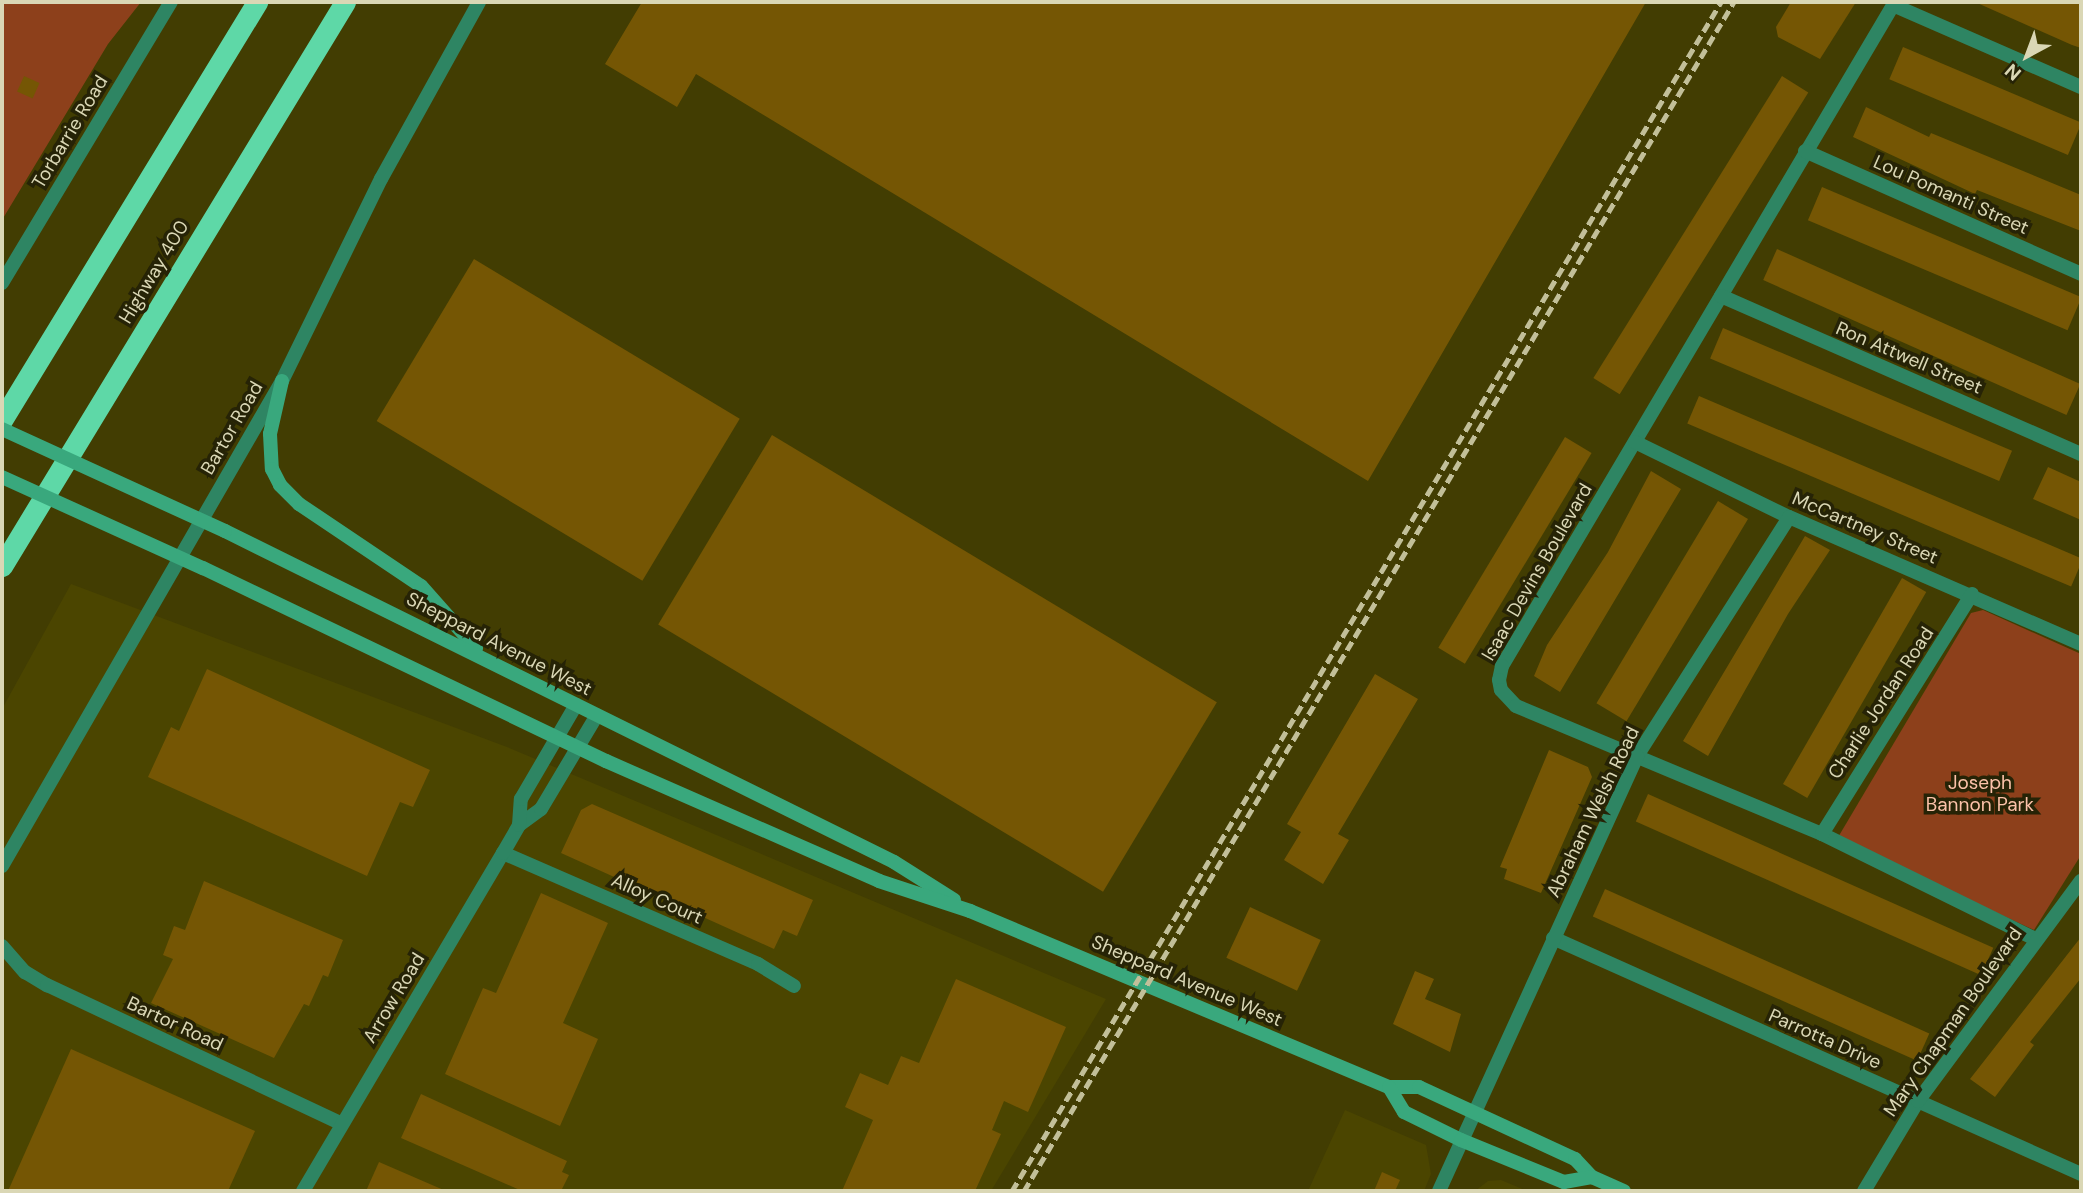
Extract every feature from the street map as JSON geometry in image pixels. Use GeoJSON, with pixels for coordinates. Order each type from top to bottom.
{"type":"FeatureCollection","features":[{"type":"Feature","properties":{"kind":"highway"},"geometry":{"type":"LineString","coordinates":[[2,420],[257,2]]}},
{"type":"Feature","properties":{"kind":"highway","name":"Highway 400"},"geometry":{"type":"LineString","coordinates":[[2,566],[345,2]]}},
{"type":"Feature","properties":{"kind":"main road"},"geometry":{"type":"LineString","coordinates":[[282,381],[270,434],[272,469],[280,485],[299,504],[421,586],[452,625],[488,658]]}},
{"type":"Feature","properties":{"kind":"main road","name":"Sheppard Avenue West"},"geometry":{"type":"LineString","coordinates":[[2,429],[225,531],[488,658],[576,705],[894,862],[970,911]]}},
{"type":"Feature","properties":{"kind":"main road","name":"Sheppard Avenue West"},"geometry":{"type":"LineString","coordinates":[[2,477],[203,568],[581,748],[878,881],[970,911],[1389,1087],[1419,1087],[1575,1158],[1592,1177],[1624,1191]]}},
{"type":"Feature","properties":{"kind":"main road","name":"Sheppard Avenue West"},"geometry":{"type":"LineString","coordinates":[[1389,1087],[1404,1112],[1461,1140],[1564,1182],[1592,1177]]}},
{"type":"Feature","properties":{"kind":"street","name":"Torbarrie Road"},"geometry":{"type":"LineString","coordinates":[[2,283],[171,2]]}},
{"type":"Feature","properties":{"kind":"street","name":"Bartor Road"},"geometry":{"type":"LineString","coordinates":[[2,866],[282,381],[381,179],[479,2]]}},
{"type":"Feature","properties":{"kind":"street"},"geometry":{"type":"LineString","coordinates":[[1894,3],[2081,87]]}},
{"type":"Feature","properties":{"kind":"street","name":"Isaac Devins Boulevard"},"geometry":{"type":"LineString","coordinates":[[1894,3],[1502,666],[1499,680],[1501,690],[1516,706],[1822,834],[2035,939]]}},
{"type":"Feature","properties":{"kind":"street","name":"Lou Pomanti Street"},"geometry":{"type":"LineString","coordinates":[[1805,151],[2081,274]]}},
{"type":"Feature","properties":{"kind":"street","name":"Ron Attwell Street"},"geometry":{"type":"LineString","coordinates":[[1721,296],[2081,454]]}},
{"type":"Feature","properties":{"kind":"street","name":"McCartney Street"},"geometry":{"type":"LineString","coordinates":[[1635,442],[1789,517],[1972,594],[2081,644]]}},
{"type":"Feature","properties":{"kind":"street","name":"Abraham Welsh Road"},"geometry":{"type":"LineString","coordinates":[[1439,1191],[1472,1113],[1637,756],[1789,517]]}},
{"type":"Feature","properties":{"kind":"street","name":"Charlie Jordan Road"},"geometry":{"type":"LineString","coordinates":[[1822,834],[1972,594]]}},
{"type":"Feature","properties":{"kind":"street","name":"Arrow Road"},"geometry":{"type":"LineString","coordinates":[[519,825],[521,799],[576,705]]}},
{"type":"Feature","properties":{"kind":"street","name":"Arrow Road"},"geometry":{"type":"LineString","coordinates":[[303,1191],[519,825],[541,809],[581,748],[597,715]]}},
{"type":"Feature","properties":{"kind":"street","name":"Alloy Court"},"geometry":{"type":"LineString","coordinates":[[503,853],[758,964],[794,986]]}},
{"type":"Feature","properties":{"kind":"street","name":"Mary Chapman Boulevard"},"geometry":{"type":"LineString","coordinates":[[1864,1191],[1917,1101],[2081,880]]}},
{"type":"Feature","properties":{"kind":"street","name":"Parrotta Drive"},"geometry":{"type":"LineString","coordinates":[[1553,938],[2081,1174]]}},
{"type":"Feature","properties":{"kind":"street","name":"Bartor Road"},"geometry":{"type":"LineString","coordinates":[[2,946],[25,972],[47,985],[342,1124]]}},
{"type":"Feature","properties":{"kind":"shaded area"},"geometry":{"type":"Polygon","coordinates":[[[71,584],[507,747],[1106,999],[991,1191],[2,1191],[2,709],[71,584]]]}},
{"type":"Feature","properties":{"kind":"shaded area"},"geometry":{"type":"Polygon","coordinates":[[[1345,1110],[1426,1145],[1431,1174],[1424,1191],[1308,1191],[1345,1110]]]}},
{"type":"Feature","properties":{"kind":"shaded area"},"geometry":{"type":"Polygon","coordinates":[[[1501,1180],[1527,1191],[1475,1191],[1488,1181],[1501,1180]]]}},
{"type":"Feature","properties":{"kind":"green space"},"geometry":{"type":"Polygon","coordinates":[[[2,2],[141,2],[108,44],[2,220],[2,2]]]}},
{"type":"Feature","properties":{"kind":"green space","name":"Joseph Bannon Park"},"geometry":{"type":"Polygon","coordinates":[[[1983,610],[2081,654],[2081,855],[2034,930],[1837,839],[1971,613],[1983,610]]]}},
{"type":"Feature","properties":{"kind":"building"},"geometry":{"type":"Polygon","coordinates":[[[642,2],[1646,2],[1368,481],[696,74],[677,107],[605,64],[642,2]]]}},
{"type":"Feature","properties":{"kind":"building"},"geometry":{"type":"Polygon","coordinates":[[[1791,2],[1856,2],[1820,59],[1778,37],[1776,27],[1791,2]]]}},
{"type":"Feature","properties":{"kind":"building"},"geometry":{"type":"Polygon","coordinates":[[[1975,2],[2081,2],[2081,48],[2072,45],[1975,2]]]}},
{"type":"Feature","properties":{"kind":"building"},"geometry":{"type":"Polygon","coordinates":[[[1903,47],[2081,123],[2068,155],[1889,79],[1903,47]]]}},
{"type":"Feature","properties":{"kind":"building"},"geometry":{"type":"Polygon","coordinates":[[[24,76],[40,83],[33,98],[17,92],[24,76]]]}},
{"type":"Feature","properties":{"kind":"building"},"geometry":{"type":"Polygon","coordinates":[[[1782,76],[1808,92],[1620,394],[1593,378],[1782,76]]]}},
{"type":"Feature","properties":{"kind":"building"},"geometry":{"type":"Polygon","coordinates":[[[1866,107],[1929,137],[1931,133],[2081,195],[2081,231],[1977,190],[1975,194],[1853,137],[1866,107]]]}},
{"type":"Feature","properties":{"kind":"building"},"geometry":{"type":"Polygon","coordinates":[[[1822,187],[2081,297],[2068,330],[1808,220],[1822,187]]]}},
{"type":"Feature","properties":{"kind":"building"},"geometry":{"type":"Polygon","coordinates":[[[1777,249],[2080,384],[2066,415],[1763,280],[1777,249]]]}},
{"type":"Feature","properties":{"kind":"building"},"geometry":{"type":"Polygon","coordinates":[[[474,259],[740,419],[642,581],[377,421],[474,259]]]}},
{"type":"Feature","properties":{"kind":"building"},"geometry":{"type":"Polygon","coordinates":[[[1723,328],[2012,451],[1999,481],[1710,358],[1723,328]]]}},
{"type":"Feature","properties":{"kind":"building"},"geometry":{"type":"Polygon","coordinates":[[[1699,396],[2081,558],[2071,587],[1687,424],[1699,396]]]}},
{"type":"Feature","properties":{"kind":"building"},"geometry":{"type":"Polygon","coordinates":[[[772,435],[1217,702],[1103,892],[658,624],[772,435]]]}},
{"type":"Feature","properties":{"kind":"building"},"geometry":{"type":"Polygon","coordinates":[[[1565,437],[1592,453],[1465,664],[1438,648],[1565,437]]]}},
{"type":"Feature","properties":{"kind":"building"},"geometry":{"type":"Polygon","coordinates":[[[2048,467],[2081,482],[2081,520],[2033,499],[2048,467]]]}},
{"type":"Feature","properties":{"kind":"building"},"geometry":{"type":"Polygon","coordinates":[[[1651,471],[1681,489],[1560,692],[1534,676],[1547,645],[1608,552],[1651,471]]]}},
{"type":"Feature","properties":{"kind":"building"},"geometry":{"type":"Polygon","coordinates":[[[1718,501],[1748,519],[1626,721],[1596,703],[1718,501]]]}},
{"type":"Feature","properties":{"kind":"building"},"geometry":{"type":"Polygon","coordinates":[[[1805,536],[1830,550],[1788,614],[1708,756],[1683,741],[1805,536]]]}},
{"type":"Feature","properties":{"kind":"building"},"geometry":{"type":"Polygon","coordinates":[[[1902,578],[1926,592],[1807,798],[1783,784],[1902,578]]]}},
{"type":"Feature","properties":{"kind":"building"},"geometry":{"type":"Polygon","coordinates":[[[207,669],[430,770],[413,807],[400,802],[367,876],[148,777],[171,727],[179,731],[207,669]]]}},
{"type":"Feature","properties":{"kind":"building"},"geometry":{"type":"Polygon","coordinates":[[[1375,674],[1418,699],[1338,834],[1349,840],[1323,884],[1284,860],[1301,832],[1287,824],[1375,674]]]}},
{"type":"Feature","properties":{"kind":"building"},"geometry":{"type":"Polygon","coordinates":[[[1549,750],[1588,767],[1592,777],[1541,893],[1504,879],[1507,869],[1500,867],[1549,750]]]}},
{"type":"Feature","properties":{"kind":"building"},"geometry":{"type":"Polygon","coordinates":[[[1648,794],[1993,948],[1981,975],[1636,821],[1648,794]]]}},
{"type":"Feature","properties":{"kind":"building"},"geometry":{"type":"Polygon","coordinates":[[[592,804],[813,900],[797,936],[783,930],[774,949],[561,853],[581,810],[592,804]]]}},
{"type":"Feature","properties":{"kind":"building"},"geometry":{"type":"Polygon","coordinates":[[[204,881],[343,940],[328,977],[323,975],[309,1006],[304,1004],[274,1058],[151,1003],[173,959],[163,955],[174,926],[185,930],[204,881]]]}},
{"type":"Feature","properties":{"kind":"building"},"geometry":{"type":"Polygon","coordinates":[[[1605,889],[1929,1033],[1917,1061],[1593,916],[1605,889]]]}},
{"type":"Feature","properties":{"kind":"building"},"geometry":{"type":"Polygon","coordinates":[[[541,893],[608,923],[563,1023],[598,1039],[560,1126],[445,1074],[483,988],[496,993],[541,893]]]}},
{"type":"Feature","properties":{"kind":"building"},"geometry":{"type":"Polygon","coordinates":[[[1250,907],[1321,940],[1297,991],[1226,958],[1250,907]]]}},
{"type":"Feature","properties":{"kind":"building"},"geometry":{"type":"Polygon","coordinates":[[[2081,937],[2081,978],[2030,1042],[2034,1045],[1995,1097],[1970,1079],[2081,937]]]}},
{"type":"Feature","properties":{"kind":"building"},"geometry":{"type":"Polygon","coordinates":[[[1415,971],[1434,979],[1425,999],[1461,1014],[1450,1052],[1393,1024],[1415,971]]]}},
{"type":"Feature","properties":{"kind":"building"},"geometry":{"type":"Polygon","coordinates":[[[956,979],[1066,1027],[1028,1112],[1004,1101],[992,1130],[1001,1134],[975,1191],[842,1191],[873,1120],[845,1107],[860,1073],[888,1085],[901,1056],[919,1063],[956,979]]]}},
{"type":"Feature","properties":{"kind":"building"},"geometry":{"type":"Polygon","coordinates":[[[71,1049],[255,1131],[228,1191],[8,1191],[71,1049]]]}},
{"type":"Feature","properties":{"kind":"building"},"geometry":{"type":"Polygon","coordinates":[[[421,1094],[567,1161],[562,1172],[569,1175],[561,1191],[522,1191],[401,1138],[421,1094]]]}},
{"type":"Feature","properties":{"kind":"building"},"geometry":{"type":"Polygon","coordinates":[[[379,1162],[446,1191],[366,1191],[379,1162]]]}},
{"type":"Feature","properties":{"kind":"building"},"geometry":{"type":"Polygon","coordinates":[[[1382,1172],[1400,1180],[1395,1191],[1374,1191],[1382,1172]]]}},
{"type":"Feature","properties":{"kind":"railway"},"geometry":{"type":"LineString","coordinates":[[1012,1191],[1721,2]]}},
{"type":"Feature","properties":{"kind":"railway"},"geometry":{"type":"LineString","coordinates":[[1024,1191],[1734,2]]}}]}
